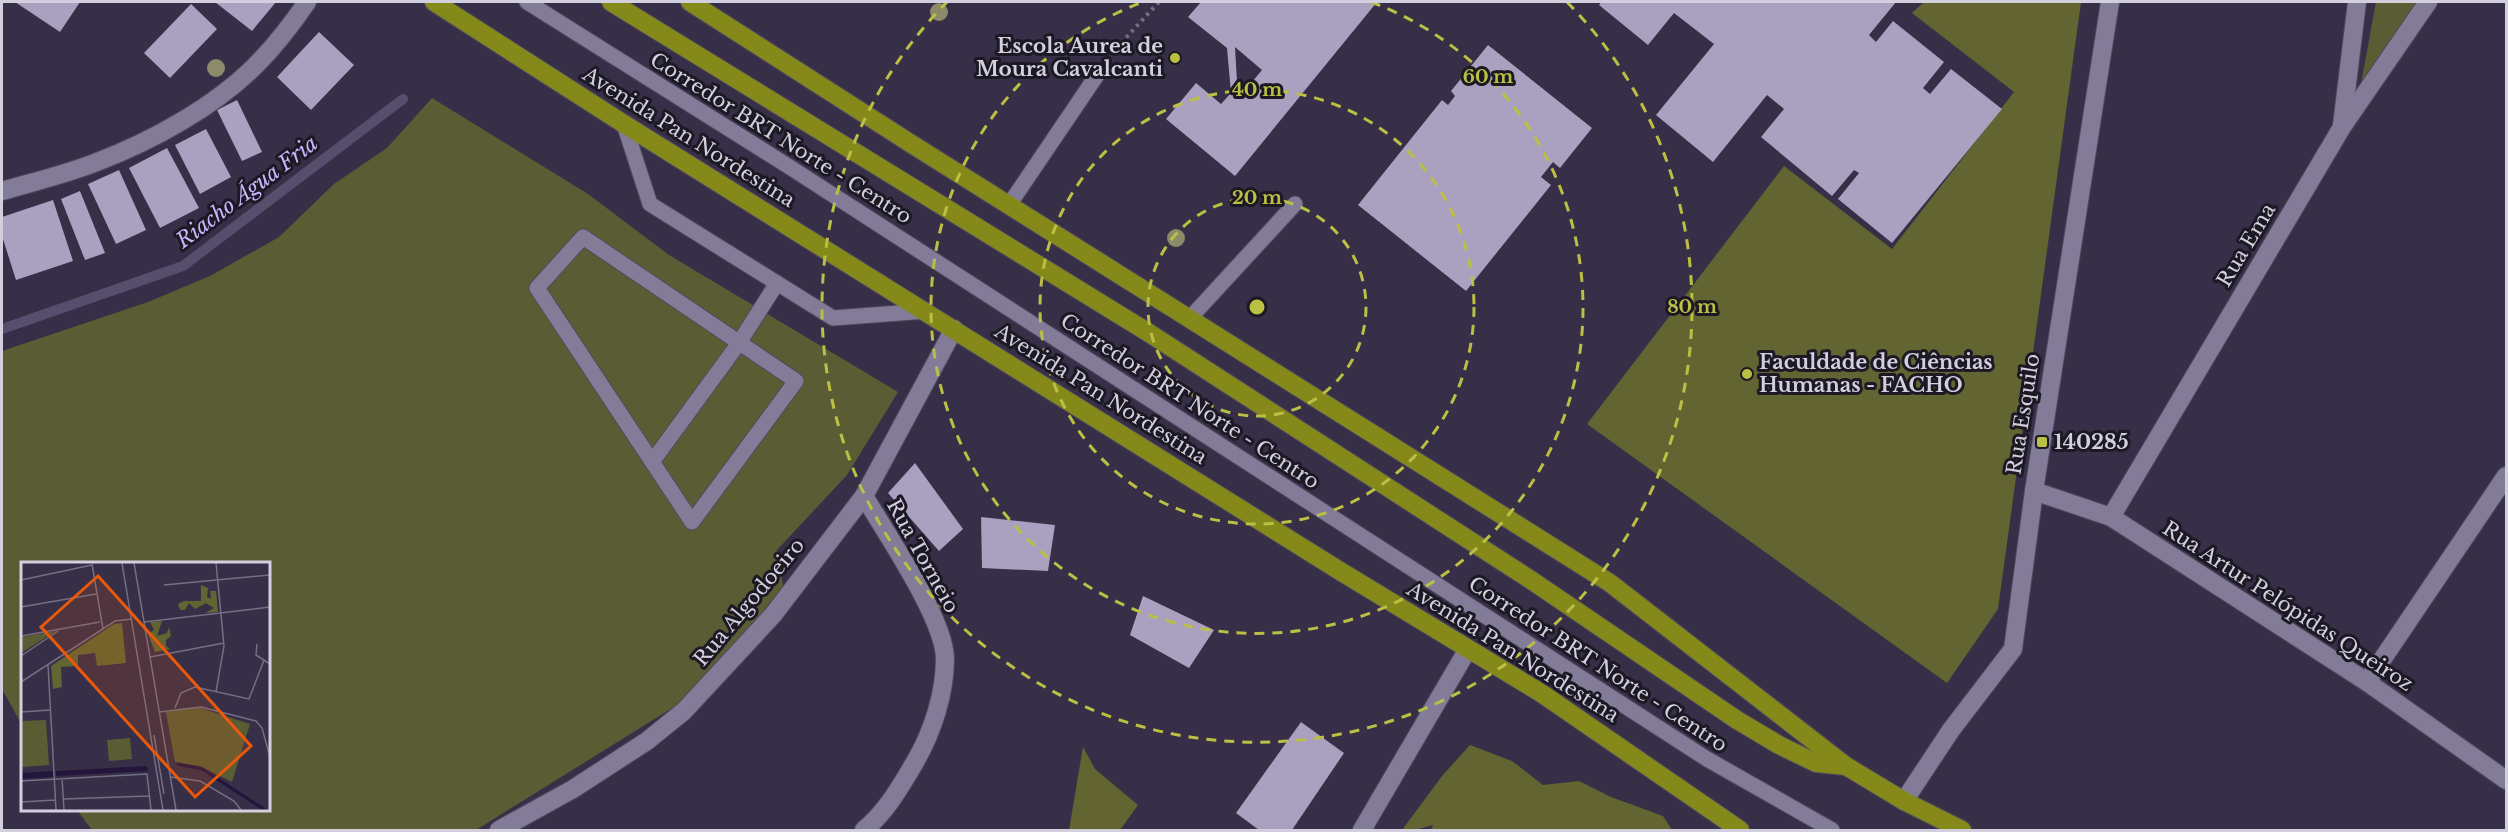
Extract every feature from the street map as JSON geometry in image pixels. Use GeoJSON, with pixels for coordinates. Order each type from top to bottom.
{"type":"FeatureCollection","features":[{"type":"Feature","properties":{"kind":"highway","name":"Avenida Pan Nordestina"},"geometry":{"type":"LineString","coordinates":[[434,2],[624,124],[1541,693],[1740,831]]}},
{"type":"Feature","properties":{"kind":"highway"},"geometry":{"type":"LineString","coordinates":[[612,2],[1149,333],[1531,580],[1737,720],[1779,745],[1816,763],[1846,766]]}},
{"type":"Feature","properties":{"kind":"highway"},"geometry":{"type":"LineString","coordinates":[[690,2],[1610,583],[1846,766],[1904,801],[1962,831]]}},
{"type":"Feature","properties":{"kind":"street"},"geometry":{"type":"LineString","coordinates":[[2,191],[97,162],[159,134],[206,106],[255,66],[288,29],[308,2]]}},
{"type":"Feature","properties":{"kind":"street","name":"Rua Esquilo"},"geometry":{"type":"LineString","coordinates":[[1904,801],[1951,730],[2013,649],[2034,491],[2110,2]]}},
{"type":"Feature","properties":{"kind":"street"},"geometry":{"type":"LineString","coordinates":[[2342,128],[2357,2]]}},
{"type":"Feature","properties":{"kind":"street","name":"Rua Ema"},"geometry":{"type":"LineString","coordinates":[[2111,517],[2342,128],[2428,2]]}},
{"type":"Feature","properties":{"kind":"street","name":"Rua Algodoeiro"},"geometry":{"type":"LineString","coordinates":[[499,831],[573,789],[647,741],[684,711],[773,615],[864,496],[954,329]]}},
{"type":"Feature","properties":{"kind":"street"},"geometry":{"type":"LineString","coordinates":[[2367,682],[2506,476]]}},
{"type":"Feature","properties":{"kind":"street","name":"Rua Artur Pelópidas Queiroz"},"geometry":{"type":"LineString","coordinates":[[2034,491],[2111,517],[2367,682],[2506,780]]}},
{"type":"Feature","properties":{"kind":"street","name":"Rua Torneio"},"geometry":{"type":"LineString","coordinates":[[864,496],[930,609],[942,640],[945,657],[941,698],[922,750],[887,808],[864,831]]}},
{"type":"Feature","properties":{"kind":"street"},"geometry":{"type":"LineString","coordinates":[[1362,831],[1468,649]]}},
{"type":"Feature","properties":{"kind":"lane","name":"Corredor BRT Norte - Centro"},"geometry":{"type":"LineString","coordinates":[[527,2],[788,166],[1707,759],[1832,831]]}},
{"type":"Feature","properties":{"kind":"lane"},"geometry":{"type":"LineString","coordinates":[[1009,205],[1097,75]]}},
{"type":"Feature","properties":{"kind":"lane"},"geometry":{"type":"LineString","coordinates":[[624,124],[650,204],[777,284],[833,318],[926,311]]}},
{"type":"Feature","properties":{"kind":"lane"},"geometry":{"type":"LineString","coordinates":[[1190,318],[1296,204]]}},
{"type":"Feature","properties":{"kind":"lane"},"geometry":{"type":"LineString","coordinates":[[583,237],[739,343],[796,381],[692,522],[537,288],[583,237]]}},
{"type":"Feature","properties":{"kind":"lane"},"geometry":{"type":"LineString","coordinates":[[652,462],[739,343],[777,284]]}},
{"type":"Feature","properties":{"kind":"path"},"geometry":{"type":"LineString","coordinates":[[1097,75],[1118,44],[1159,2]]}},
{"type":"Feature","properties":{"kind":"green space"},"geometry":{"type":"Polygon","coordinates":[[[1924,2],[2081,2],[1998,609],[1947,683],[1587,424],[1784,166],[1892,249],[2014,92],[1912,13],[1924,2]]]}},
{"type":"Feature","properties":{"kind":"green space"},"geometry":{"type":"Polygon","coordinates":[[[2376,2],[2419,2],[2360,89],[2376,2]]]}},
{"type":"Feature","properties":{"kind":"green space"},"geometry":{"type":"Polygon","coordinates":[[[432,98],[588,194],[669,255],[898,392],[847,475],[777,550],[783,586],[716,673],[677,705],[476,830],[92,830],[78,811],[270,811],[270,562],[21,562],[21,723],[2,689],[2,351],[148,302],[210,276],[279,237],[334,184],[387,148],[432,98]]]}},
{"type":"Feature","properties":{"kind":"green space"},"geometry":{"type":"Polygon","coordinates":[[[1470,745],[1512,761],[1543,785],[1579,781],[1611,797],[1663,816],[1672,830],[1431,830],[1433,825],[1415,830],[1402,830],[1442,776],[1470,745]]]}},
{"type":"Feature","properties":{"kind":"green space"},"geometry":{"type":"Polygon","coordinates":[[[1083,747],[1095,769],[1138,805],[1120,830],[1069,830],[1083,747]]]}},
{"type":"Feature","properties":{"kind":"building"},"geometry":{"type":"Polygon","coordinates":[[[15,2],[80,2],[60,32],[15,2]]]}},
{"type":"Feature","properties":{"kind":"building"},"geometry":{"type":"Polygon","coordinates":[[[215,2],[276,2],[252,31],[215,2]]]}},
{"type":"Feature","properties":{"kind":"building"},"geometry":{"type":"Polygon","coordinates":[[[1201,2],[1377,2],[1235,176],[1166,119],[1196,83],[1221,104],[1231,93],[1227,48],[1188,17],[1201,2]],[[1235,47],[1238,99],[1262,70],[1235,47]]]}},
{"type":"Feature","properties":{"kind":"building"},"geometry":{"type":"Polygon","coordinates":[[[1601,2],[1896,2],[1869,35],[1876,42],[1893,21],[1944,62],[1923,88],[1930,94],[1951,69],[2002,109],[1892,243],[1838,199],[1859,173],[1854,170],[1832,196],[1761,137],[1784,109],[1767,95],[1713,162],[1656,115],[1714,44],[1674,13],[1648,45],[1599,5],[1601,2]]]}},
{"type":"Feature","properties":{"kind":"building"},"geometry":{"type":"Polygon","coordinates":[[[191,4],[217,29],[170,78],[144,53],[191,4]]]}},
{"type":"Feature","properties":{"kind":"building"},"geometry":{"type":"Polygon","coordinates":[[[319,32],[354,65],[311,110],[277,77],[319,32]]]}},
{"type":"Feature","properties":{"kind":"building"},"geometry":{"type":"Polygon","coordinates":[[[1488,45],[1592,128],[1560,168],[1553,162],[1541,177],[1551,185],[1466,291],[1358,205],[1442,100],[1448,105],[1455,96],[1451,91],[1488,45]]]}},
{"type":"Feature","properties":{"kind":"building"},"geometry":{"type":"Polygon","coordinates":[[[237,100],[262,152],[242,161],[217,110],[237,100]]]}},
{"type":"Feature","properties":{"kind":"building"},"geometry":{"type":"Polygon","coordinates":[[[206,129],[231,177],[200,194],[175,145],[206,129]]]}},
{"type":"Feature","properties":{"kind":"building"},"geometry":{"type":"Polygon","coordinates":[[[167,148],[199,208],[160,228],[129,168],[167,148]]]}},
{"type":"Feature","properties":{"kind":"building"},"geometry":{"type":"Polygon","coordinates":[[[119,170],[146,230],[116,244],[88,184],[119,170]]]}},
{"type":"Feature","properties":{"kind":"building"},"geometry":{"type":"Polygon","coordinates":[[[80,191],[105,253],[85,260],[61,199],[80,191]]]}},
{"type":"Feature","properties":{"kind":"building"},"geometry":{"type":"Polygon","coordinates":[[[53,200],[73,261],[16,280],[2,236],[2,217],[53,200]]]}},
{"type":"Feature","properties":{"kind":"building"},"geometry":{"type":"Polygon","coordinates":[[[915,463],[963,529],[939,551],[888,493],[915,463]]]}},
{"type":"Feature","properties":{"kind":"building"},"geometry":{"type":"Polygon","coordinates":[[[981,517],[1055,525],[1048,571],[982,568],[981,517]]]}},
{"type":"Feature","properties":{"kind":"building"},"geometry":{"type":"Polygon","coordinates":[[[1143,596],[1214,630],[1189,668],[1130,635],[1143,596]]]}},
{"type":"Feature","properties":{"kind":"building"},"geometry":{"type":"Polygon","coordinates":[[[1301,722],[1344,753],[1292,830],[1259,830],[1236,813],[1301,722]]]}},
{"type":"Feature","properties":{"kind":"waterway","name":"Riacho Água Fria"},"geometry":{"type":"LineString","coordinates":[[2,329],[183,266],[403,99]]}},
{"type":"Feature","properties":{"kind":"place","name":"Escola Aurea de Moura Cavalcanti"},"geometry":{"type":"Point","coordinates":[1175,58]}},
{"type":"Feature","properties":{"kind":"place","name":"Faculdade de Ciências Humanas - FACHO"},"geometry":{"type":"Point","coordinates":[1747,374]}},
{"type":"Feature","properties":{"kind":"place","name":"140285"},"geometry":{"type":"Point","coordinates":[2042,442]}}]}
